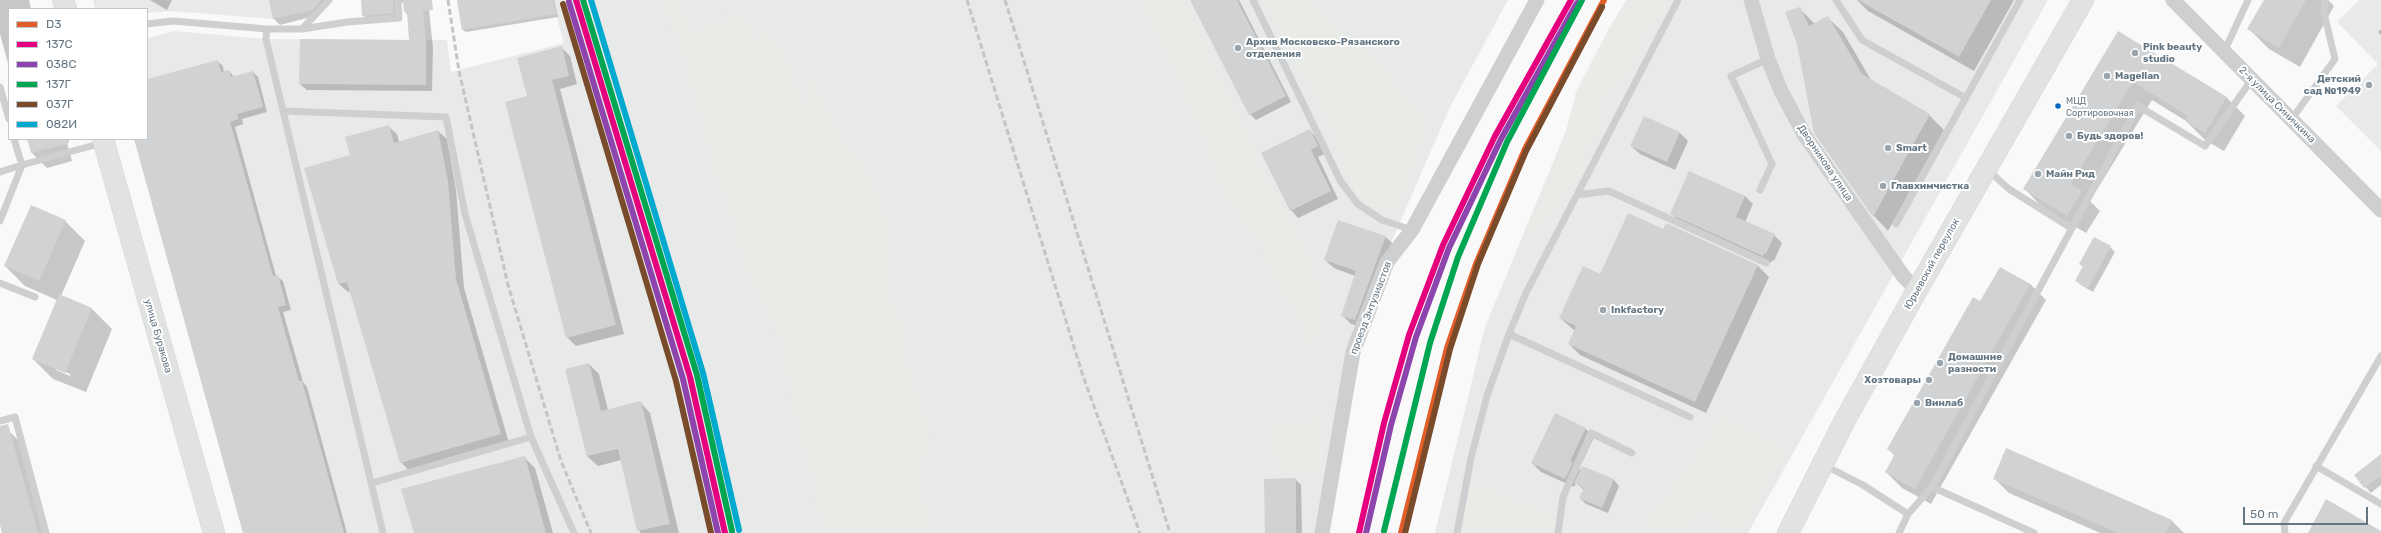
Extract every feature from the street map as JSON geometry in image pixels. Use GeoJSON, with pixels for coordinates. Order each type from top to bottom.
{"type":"FeatureCollection","features":[{"type":"Feature","properties":{"kind":"street","name":"проезд Энтузиастов"},"geometry":{"type":"LineString","coordinates":[[1322,533],[1353,352],[1387,262],[1412,230],[1537,0]]}},
{"type":"Feature","properties":{"kind":"street","name":"Дворникова улица"},"geometry":{"type":"LineString","coordinates":[[1751,0],[1768,59],[1781,91],[1805,136],[1904,277],[1917,290]]}},
{"type":"Feature","properties":{"kind":"street","name":"Юрьевский переулок"},"geometry":{"type":"LineString","coordinates":[[1788,533],[1822,464],[1917,290],[2083,0]]}},
{"type":"Feature","properties":{"kind":"street","name":"2-я улица Синичкина"},"geometry":{"type":"LineString","coordinates":[[2173,0],[2381,210]]}},
{"type":"Feature","properties":{"kind":"street","name":"улица Буракова"},"geometry":{"type":"LineString","coordinates":[[103,141],[214,533]]}},
{"type":"Feature","properties":{"kind":"lane"},"geometry":{"type":"LineString","coordinates":[[302,29],[328,0]]}},
{"type":"Feature","properties":{"kind":"lane"},"geometry":{"type":"LineString","coordinates":[[148,24],[173,21],[267,29],[302,29],[347,22],[399,18],[398,0]]}},
{"type":"Feature","properties":{"kind":"lane"},"geometry":{"type":"LineString","coordinates":[[1253,0],[1341,182],[1358,204],[1382,220],[1412,230]]}},
{"type":"Feature","properties":{"kind":"lane"},"geometry":{"type":"LineString","coordinates":[[1456,533],[1471,458],[1486,396],[1526,293],[1678,0]]}},
{"type":"Feature","properties":{"kind":"lane"},"geometry":{"type":"LineString","coordinates":[[1836,0],[1862,40],[1966,98]]}},
{"type":"Feature","properties":{"kind":"lane"},"geometry":{"type":"LineString","coordinates":[[1896,224],[2020,0]]}},
{"type":"Feature","properties":{"kind":"lane"},"geometry":{"type":"LineString","coordinates":[[2224,52],[2248,0]]}},
{"type":"Feature","properties":{"kind":"lane"},"geometry":{"type":"LineString","coordinates":[[2292,120],[2335,59],[2324,13],[2325,0]]}},
{"type":"Feature","properties":{"kind":"lane"},"geometry":{"type":"LineString","coordinates":[[267,29],[266,39],[383,533]]}},
{"type":"Feature","properties":{"kind":"lane"},"geometry":{"type":"LineString","coordinates":[[1760,190],[1772,164],[1731,76],[1768,59]]}},
{"type":"Feature","properties":{"kind":"lane"},"geometry":{"type":"LineString","coordinates":[[1899,533],[1908,514],[1932,487],[2138,106],[2206,146],[2252,79]]}},
{"type":"Feature","properties":{"kind":"lane"},"geometry":{"type":"LineString","coordinates":[[0,87],[8,116]]}},
{"type":"Feature","properties":{"kind":"lane"},"geometry":{"type":"LineString","coordinates":[[284,111],[446,117],[465,214],[530,437],[574,533]]}},
{"type":"Feature","properties":{"kind":"lane"},"geometry":{"type":"LineString","coordinates":[[0,221],[22,165],[14,140]]}},
{"type":"Feature","properties":{"kind":"lane"},"geometry":{"type":"LineString","coordinates":[[0,172],[103,141]]}},
{"type":"Feature","properties":{"kind":"lane"},"geometry":{"type":"LineString","coordinates":[[1986,168],[2009,189],[2071,228]]}},
{"type":"Feature","properties":{"kind":"lane"},"geometry":{"type":"LineString","coordinates":[[1577,196],[1609,191],[1766,263]]}},
{"type":"Feature","properties":{"kind":"lane"},"geometry":{"type":"LineString","coordinates":[[0,283],[35,297]]}},
{"type":"Feature","properties":{"kind":"lane"},"geometry":{"type":"LineString","coordinates":[[1509,334],[1690,418]]}},
{"type":"Feature","properties":{"kind":"lane"},"geometry":{"type":"LineString","coordinates":[[2285,533],[2284,523],[2381,356]]}},
{"type":"Feature","properties":{"kind":"lane"},"geometry":{"type":"LineString","coordinates":[[0,421],[15,417],[46,533]]}},
{"type":"Feature","properties":{"kind":"lane"},"geometry":{"type":"LineString","coordinates":[[1558,533],[1563,496],[1591,433],[1632,453]]}},
{"type":"Feature","properties":{"kind":"lane"},"geometry":{"type":"LineString","coordinates":[[372,483],[530,437]]}},
{"type":"Feature","properties":{"kind":"lane"},"geometry":{"type":"LineString","coordinates":[[1822,464],[1863,485],[1908,514]]}},
{"type":"Feature","properties":{"kind":"lane"},"geometry":{"type":"LineString","coordinates":[[2316,466],[2381,504]]}},
{"type":"Feature","properties":{"kind":"lane"},"geometry":{"type":"LineString","coordinates":[[1932,487],[2034,533]]}},
{"type":"Feature","properties":{"kind":"shaded area"},"geometry":{"type":"Polygon","coordinates":[[[93,0],[323,0],[315,9],[273,19],[171,11],[148,13],[148,8],[95,8],[93,0]]]}},
{"type":"Feature","properties":{"kind":"shaded area"},"geometry":{"type":"Polygon","coordinates":[[[457,0],[1508,0],[1450,107],[1385,257],[1352,345],[1319,533],[262,533],[148,122],[148,38],[174,31],[266,39],[447,40],[451,72],[564,43],[556,14],[462,30],[457,0]]]}},
{"type":"Feature","properties":{"kind":"shaded area"},"geometry":{"type":"Polygon","coordinates":[[[659,0],[677,0],[696,39],[700,32],[701,24],[691,0],[696,0],[704,22],[710,28],[719,27],[726,22],[728,13],[736,11],[749,25],[757,40],[764,34],[778,46],[787,61],[801,104],[807,109],[809,76],[835,130],[864,166],[885,217],[887,226],[885,271],[891,300],[905,335],[904,343],[909,369],[926,419],[929,446],[918,470],[918,488],[930,523],[930,533],[828,533],[816,500],[810,465],[797,423],[780,337],[755,289],[743,259],[727,201],[717,177],[679,39],[659,0]]]}},
{"type":"Feature","properties":{"kind":"shaded area"},"geometry":{"type":"Polygon","coordinates":[[[1142,0],[1179,0],[1191,13],[1209,52],[1217,77],[1269,182],[1300,237],[1313,269],[1323,310],[1319,335],[1314,343],[1306,341],[1299,316],[1287,301],[1268,267],[1264,249],[1222,189],[1208,144],[1142,0]]]}},
{"type":"Feature","properties":{"kind":"shaded area"},"geometry":{"type":"Polygon","coordinates":[[[1264,0],[1308,0],[1370,55],[1415,105],[1424,121],[1424,129],[1401,204],[1384,211],[1366,205],[1353,191],[1333,130],[1312,89],[1278,32],[1264,0]]]}},
{"type":"Feature","properties":{"kind":"shaded area"},"geometry":{"type":"Polygon","coordinates":[[[1626,0],[2048,0],[1748,533],[1435,533],[1485,327],[1606,34],[1626,0]]]}},
{"type":"Feature","properties":{"kind":"shaded area"},"geometry":{"type":"Polygon","coordinates":[[[1631,0],[1668,0],[1662,13],[1645,33],[1637,56],[1618,85],[1604,95],[1602,103],[1603,121],[1589,144],[1580,176],[1536,229],[1527,228],[1529,220],[1544,199],[1563,143],[1576,92],[1607,32],[1631,0]]]}},
{"type":"Feature","properties":{"kind":"shaded area","name":"Детский сад №1949"},"geometry":{"type":"Polygon","coordinates":[[[2359,0],[2381,0],[2381,151],[2336,106],[2378,64],[2337,22],[2359,0]]]}},
{"type":"Feature","properties":{"kind":"shaded area"},"geometry":{"type":"Polygon","coordinates":[[[1724,416],[1788,448],[1739,533],[1700,511],[1685,533],[1639,533],[1724,416]]]}},
{"type":"Feature","properties":{"kind":"shaded area"},"geometry":{"type":"Polygon","coordinates":[[[1321,419],[1325,469],[1277,473],[1273,423],[1321,419]]]}},
{"type":"Feature","properties":{"kind":"shaded area"},"geometry":{"type":"Polygon","coordinates":[[[1471,482],[1593,533],[1461,533],[1471,482]]]}},
{"type":"Feature","properties":{"kind":"building"},"geometry":{"type":"Polygon","coordinates":[[[269,0],[322,0],[313,10],[273,19],[269,0]]]}},
{"type":"Feature","properties":{"kind":"building"},"geometry":{"type":"Polygon","coordinates":[[[361,0],[393,0],[394,13],[362,16],[361,0]]]}},
{"type":"Feature","properties":{"kind":"building"},"geometry":{"type":"Polygon","coordinates":[[[403,0],[432,0],[433,10],[423,11],[426,40],[426,85],[299,84],[300,39],[409,40],[407,12],[404,12],[403,0]]]}},
{"type":"Feature","properties":{"kind":"building"},"geometry":{"type":"Polygon","coordinates":[[[457,0],[553,0],[557,14],[462,30],[457,0]]]}},
{"type":"Feature","properties":{"kind":"building","name":"Архив Московско-Рязанского отделения"},"geometry":{"type":"Polygon","coordinates":[[[1190,0],[1237,0],[1286,96],[1249,115],[1190,0]]]}},
{"type":"Feature","properties":{"kind":"building"},"geometry":{"type":"Polygon","coordinates":[[[1858,0],[1991,0],[1959,57],[1858,0]]]}},
{"type":"Feature","properties":{"kind":"building"},"geometry":{"type":"Polygon","coordinates":[[[2264,0],[2306,0],[2279,48],[2247,29],[2264,0]]]}},
{"type":"Feature","properties":{"kind":"building"},"geometry":{"type":"Polygon","coordinates":[[[1800,7],[1809,26],[1828,16],[1862,74],[1930,114],[1873,217],[1814,133],[1797,44],[1785,12],[1800,7]]]}},
{"type":"Feature","properties":{"kind":"building"},"geometry":{"type":"Polygon","coordinates":[[[2118,31],[2227,97],[2205,133],[2185,121],[2188,116],[2133,82],[2071,184],[2082,191],[2067,216],[2023,189],[2118,31]]]}},
{"type":"Feature","properties":{"kind":"building"},"geometry":{"type":"Polygon","coordinates":[[[562,46],[569,76],[552,80],[616,325],[566,338],[505,102],[527,96],[517,58],[562,46]]]}},
{"type":"Feature","properties":{"kind":"building"},"geometry":{"type":"Polygon","coordinates":[[[218,60],[221,72],[229,70],[231,77],[253,71],[263,107],[237,114],[239,119],[230,122],[273,276],[278,275],[286,305],[278,307],[299,381],[302,381],[344,533],[243,533],[134,140],[148,140],[148,79],[218,60]]]}},
{"type":"Feature","properties":{"kind":"building"},"geometry":{"type":"Polygon","coordinates":[[[1644,116],[1680,132],[1667,162],[1630,146],[1644,116]]]}},
{"type":"Feature","properties":{"kind":"building"},"geometry":{"type":"Polygon","coordinates":[[[389,125],[394,143],[438,130],[448,181],[456,279],[501,434],[400,463],[347,282],[338,284],[304,168],[350,155],[345,137],[389,125]]]}},
{"type":"Feature","properties":{"kind":"building"},"geometry":{"type":"Polygon","coordinates":[[[1310,129],[1318,146],[1311,150],[1331,191],[1290,211],[1261,153],[1310,129]]]}},
{"type":"Feature","properties":{"kind":"building"},"geometry":{"type":"Polygon","coordinates":[[[27,140],[69,140],[69,143],[31,153],[27,140]]]}},
{"type":"Feature","properties":{"kind":"building"},"geometry":{"type":"Polygon","coordinates":[[[1689,171],[1745,196],[1736,217],[1775,234],[1766,254],[1764,253],[1763,256],[1670,214],[1689,171]]]}},
{"type":"Feature","properties":{"kind":"building"},"geometry":{"type":"Polygon","coordinates":[[[31,205],[66,220],[39,281],[4,266],[31,205]]]}},
{"type":"Feature","properties":{"kind":"building"},"geometry":{"type":"Polygon","coordinates":[[[1628,213],[1663,229],[1666,223],[1758,265],[1695,402],[1568,344],[1576,326],[1559,318],[1583,266],[1600,274],[1628,213]]]}},
{"type":"Feature","properties":{"kind":"building"},"geometry":{"type":"Polygon","coordinates":[[[1338,220],[1386,236],[1355,320],[1341,316],[1356,271],[1324,260],[1338,220]]]}},
{"type":"Feature","properties":{"kind":"building"},"geometry":{"type":"Polygon","coordinates":[[[2094,237],[2111,246],[2088,288],[2075,281],[2083,266],[2079,264],[2094,237]]]}},
{"type":"Feature","properties":{"kind":"building"},"geometry":{"type":"Polygon","coordinates":[[[2000,267],[2030,284],[1915,489],[1885,472],[1895,454],[1887,449],[1973,297],[1980,301],[2000,267]]]}},
{"type":"Feature","properties":{"kind":"building"},"geometry":{"type":"Polygon","coordinates":[[[59,294],[92,308],[65,373],[32,359],[59,294]]]}},
{"type":"Feature","properties":{"kind":"building"},"geometry":{"type":"Polygon","coordinates":[[[589,363],[601,411],[641,401],[670,524],[637,531],[618,449],[587,456],[565,369],[589,363]]]}},
{"type":"Feature","properties":{"kind":"building"},"geometry":{"type":"Polygon","coordinates":[[[1555,413],[1586,428],[1570,461],[1573,462],[1565,479],[1531,463],[1555,413]]]}},
{"type":"Feature","properties":{"kind":"building"},"geometry":{"type":"Polygon","coordinates":[[[8,424],[38,533],[2,533],[0,525],[0,426],[8,424]]]}},
{"type":"Feature","properties":{"kind":"building"},"geometry":{"type":"Polygon","coordinates":[[[2006,448],[2172,520],[2166,533],[2119,533],[1993,479],[2006,448]]]}},
{"type":"Feature","properties":{"kind":"building"},"geometry":{"type":"Polygon","coordinates":[[[2381,454],[2381,476],[2364,488],[2354,475],[2381,454]]]}},
{"type":"Feature","properties":{"kind":"building"},"geometry":{"type":"Polygon","coordinates":[[[525,456],[546,533],[414,533],[401,489],[525,456]]]}},
{"type":"Feature","properties":{"kind":"building"},"geometry":{"type":"Polygon","coordinates":[[[1582,466],[1614,479],[1602,508],[1579,498],[1584,488],[1574,483],[1582,466]]]}},
{"type":"Feature","properties":{"kind":"building"},"geometry":{"type":"Polygon","coordinates":[[[1296,478],[1296,533],[1265,533],[1264,479],[1296,478]]]}},
{"type":"Feature","properties":{"kind":"building"},"geometry":{"type":"Polygon","coordinates":[[[2326,499],[2381,531],[2381,533],[2308,533],[2326,499]]]}},
{"type":"Feature","properties":{"kind":"railway"},"geometry":{"type":"LineString","coordinates":[[448,0],[459,71],[508,285],[561,461],[591,533]]}},
{"type":"Feature","properties":{"kind":"railway"},"geometry":{"type":"LineString","coordinates":[[967,0],[1083,376],[1140,533]]}},
{"type":"Feature","properties":{"kind":"railway"},"geometry":{"type":"LineString","coordinates":[[1005,0],[1170,533]]}},
{"type":"Feature","properties":{"kind":"transit line","name":"137С"},"geometry":{"type":"LineString","coordinates":[[576,0],[690,377],[725,533]]}},
{"type":"Feature","properties":{"kind":"transit line","name":"137Г"},"geometry":{"type":"LineString","coordinates":[[583,0],[697,375],[732,531]]}},
{"type":"Feature","properties":{"kind":"transit line","name":"082И"},"geometry":{"type":"LineString","coordinates":[[591,0],[703,373],[739,530]]}},
{"type":"Feature","properties":{"kind":"transit line","name":"137С"},"geometry":{"type":"LineString","coordinates":[[1359,533],[1384,423],[1409,335],[1443,245],[1495,136],[1571,0]]}},
{"type":"Feature","properties":{"kind":"transit line","name":"137Г"},"geometry":{"type":"LineString","coordinates":[[1384,531],[1430,343],[1458,257],[1507,142],[1582,0]]}},
{"type":"Feature","properties":{"kind":"transit line","name":"D3"},"geometry":{"type":"LineString","coordinates":[[1401,533],[1447,348],[1476,264],[1525,149],[1604,0]]}},
{"type":"Feature","properties":{"kind":"transit line","name":"038С"},"geometry":{"type":"LineString","coordinates":[[569,2],[683,379],[718,533]]}},
{"type":"Feature","properties":{"kind":"transit line","name":"038С"},"geometry":{"type":"LineString","coordinates":[[1366,533],[1391,425],[1416,337],[1449,248],[1501,139],[1577,3]]}},
{"type":"Feature","properties":{"kind":"transit line","name":"037Г"},"geometry":{"type":"LineString","coordinates":[[563,4],[676,381],[711,533]]}},
{"type":"Feature","properties":{"kind":"transit line","name":"037Г"},"geometry":{"type":"LineString","coordinates":[[1405,533],[1450,349],[1478,264],[1526,151],[1602,7]]}},
{"type":"Feature","properties":{"kind":"place","name":"Архив Московско-Рязанского отделения"},"geometry":{"type":"Point","coordinates":[1238,48]}},
{"type":"Feature","properties":{"kind":"place","name":"Pink beauty studio"},"geometry":{"type":"Point","coordinates":[2135,53]}},
{"type":"Feature","properties":{"kind":"place","name":"Magellan"},"geometry":{"type":"Point","coordinates":[2107,76]}},
{"type":"Feature","properties":{"kind":"place","name":"Детский сад №1949"},"geometry":{"type":"Point","coordinates":[2369,85]}},
{"type":"Feature","properties":{"kind":"place","name":"МЦД Сортировочная"},"geometry":{"type":"Point","coordinates":[2058,106]}},
{"type":"Feature","properties":{"kind":"place","name":"Будь здоров!"},"geometry":{"type":"Point","coordinates":[2069,136]}},
{"type":"Feature","properties":{"kind":"place","name":"Smart"},"geometry":{"type":"Point","coordinates":[1888,148]}},
{"type":"Feature","properties":{"kind":"place","name":"Майн Рид"},"geometry":{"type":"Point","coordinates":[2038,174]}},
{"type":"Feature","properties":{"kind":"place","name":"Главхимчистка"},"geometry":{"type":"Point","coordinates":[1883,186]}},
{"type":"Feature","properties":{"kind":"place","name":"Inkfactory"},"geometry":{"type":"Point","coordinates":[1603,310]}},
{"type":"Feature","properties":{"kind":"place","name":"Домашние разности"},"geometry":{"type":"Point","coordinates":[1940,363]}},
{"type":"Feature","properties":{"kind":"place","name":"Хозтовары"},"geometry":{"type":"Point","coordinates":[1929,380]}},
{"type":"Feature","properties":{"kind":"place","name":"Винлаб"},"geometry":{"type":"Point","coordinates":[1917,403]}}]}
